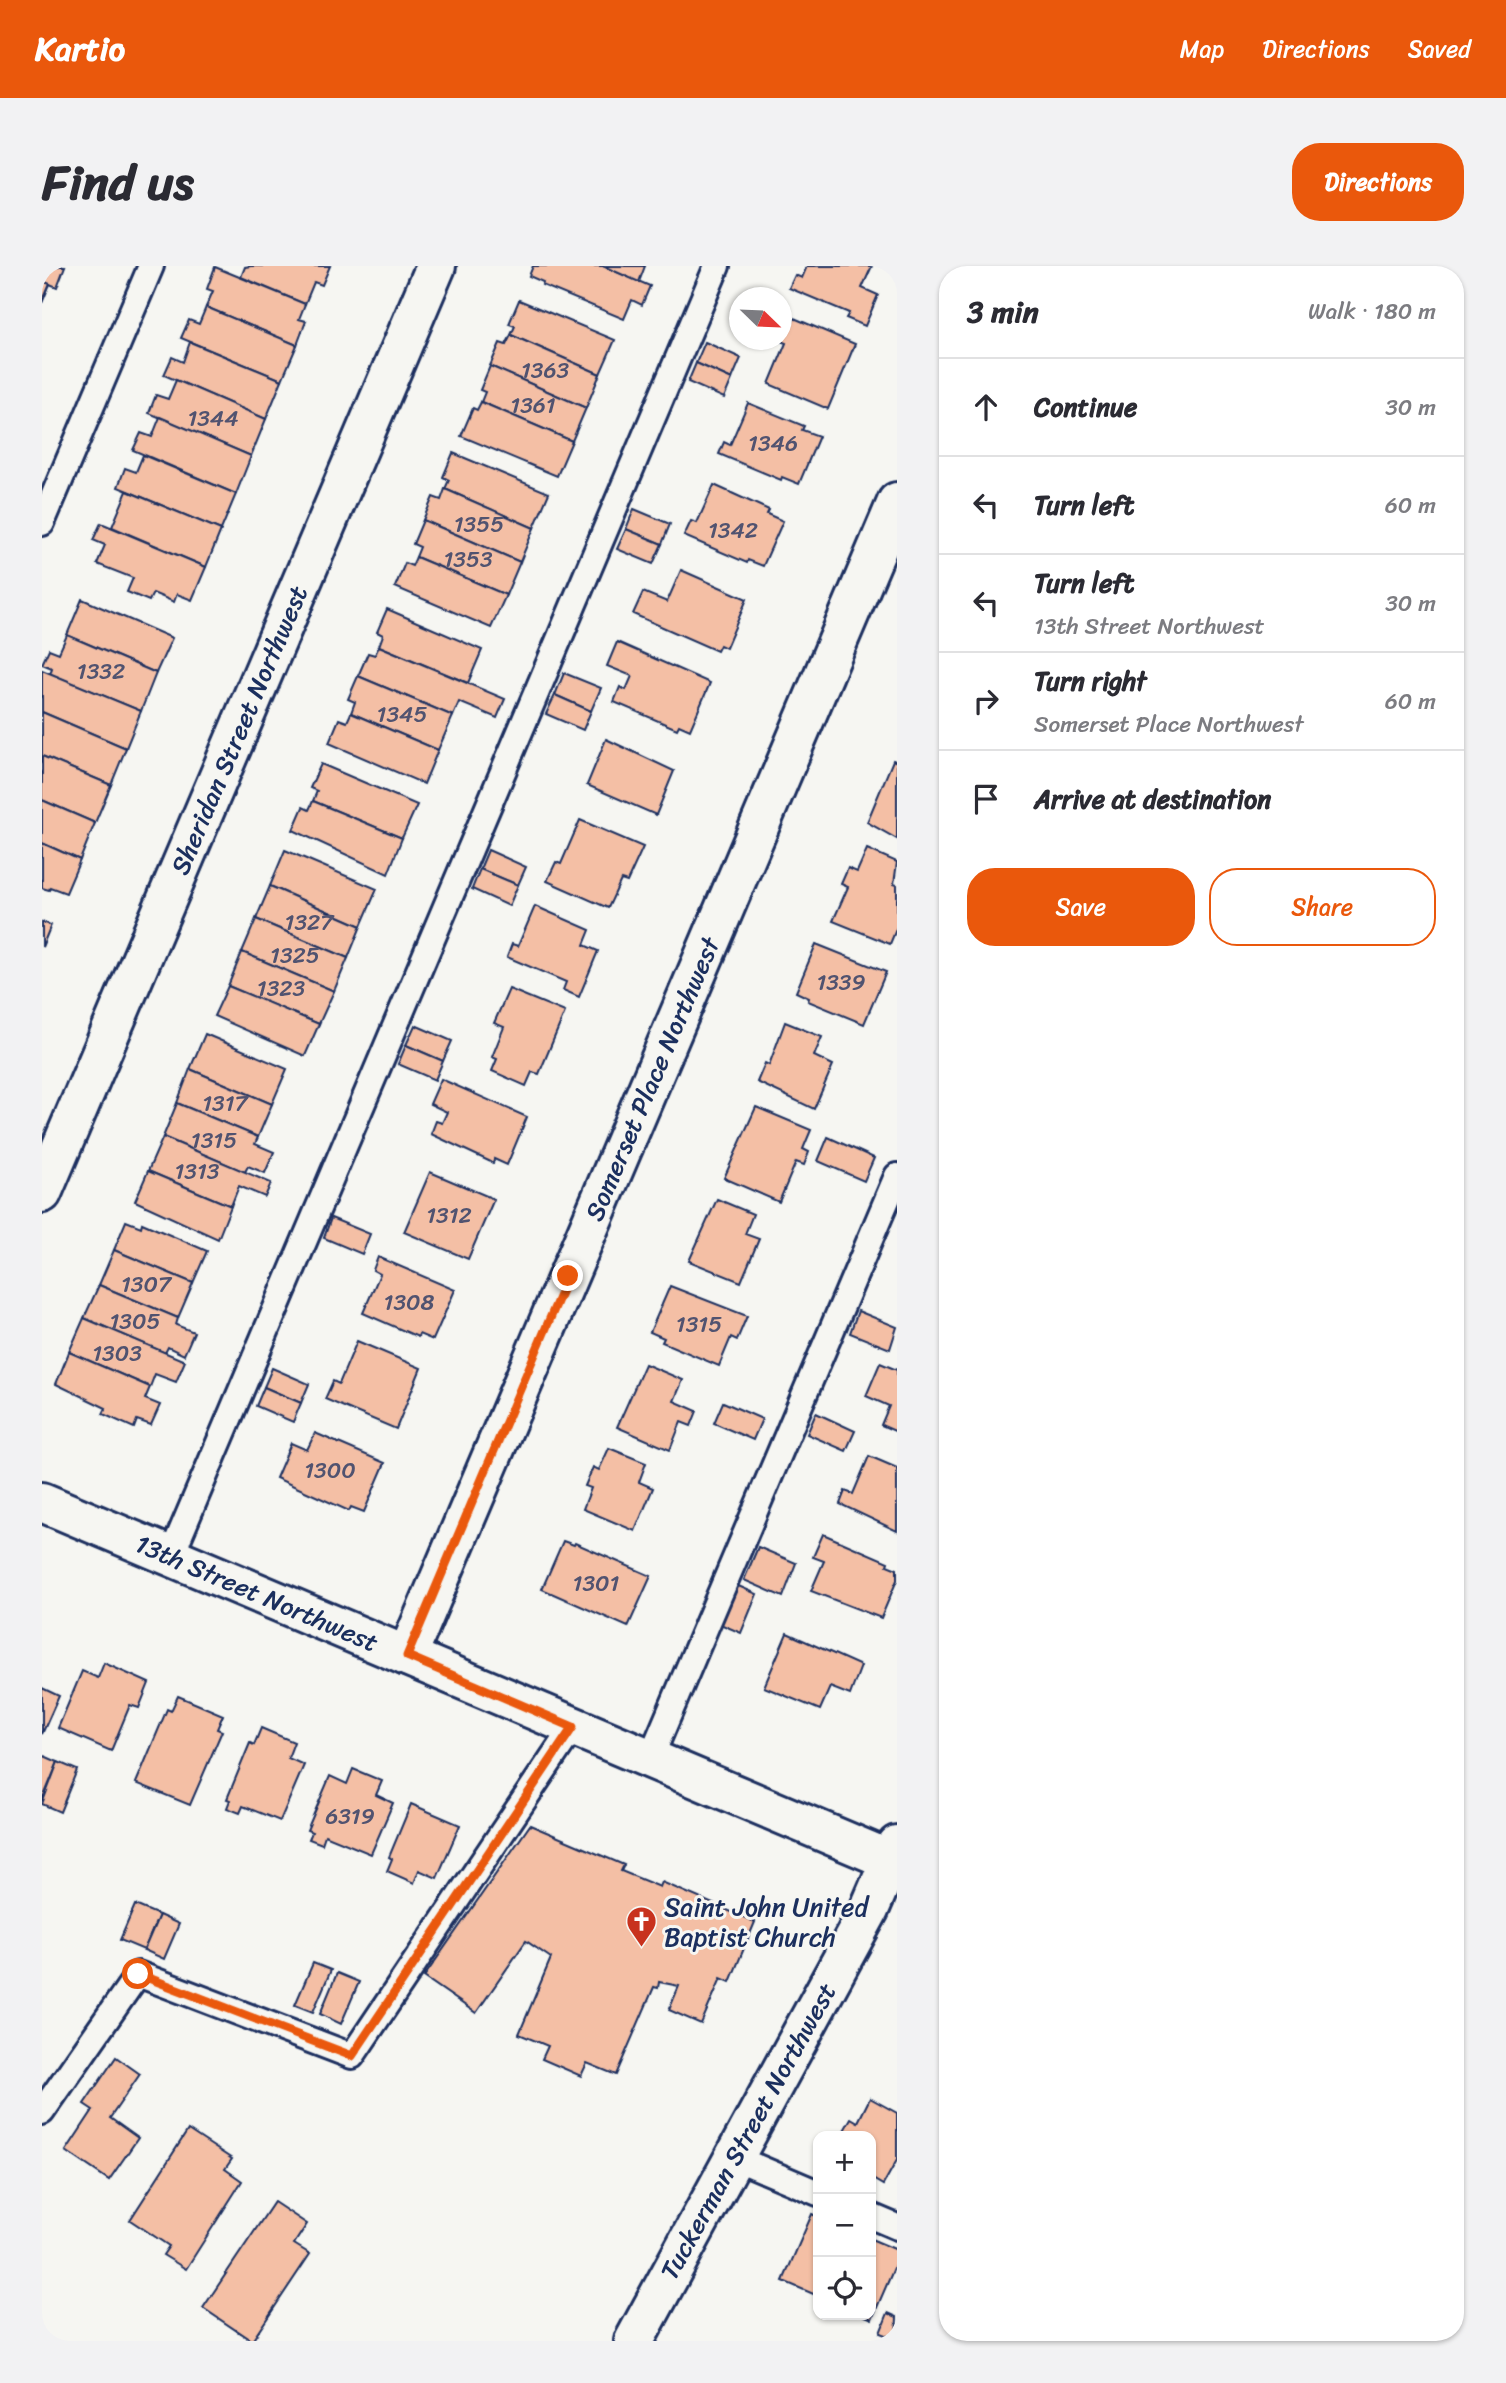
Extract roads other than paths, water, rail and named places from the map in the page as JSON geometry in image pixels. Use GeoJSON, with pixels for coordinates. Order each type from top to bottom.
{"type":"FeatureCollection","features":[{"type":"Feature","properties":{"kind":"street","name":"Sheridan Street Northwest"},"geometry":{"type":"LineString","coordinates":[[42,1193],[436,266]]}},
{"type":"Feature","properties":{"kind":"street","name":"Somerset Place Northwest"},"geometry":{"type":"LineString","coordinates":[[407,1656],[897,502]]}},
{"type":"Feature","properties":{"kind":"street","name":"13th Street Northwest"},"geometry":{"type":"LineString","coordinates":[[42,1502],[650,1759],[895,1856]]}},
{"type":"Feature","properties":{"kind":"street","name":"Tuckerman Street Northwest"},"geometry":{"type":"LineString","coordinates":[[634,2341],[870,1910],[895,1856]]}},
{"type":"Feature","properties":{"kind":"lane"},"geometry":{"type":"LineString","coordinates":[[42,523],[151,266]]}},
{"type":"Feature","properties":{"kind":"lane"},"geometry":{"type":"LineString","coordinates":[[171,1556],[717,266]]}},
{"type":"Feature","properties":{"kind":"lane"},"geometry":{"type":"LineString","coordinates":[[650,1759],[897,1176]]}},
{"type":"Feature","properties":{"kind":"lane"},"geometry":{"type":"LineString","coordinates":[[42,2112],[138,1974],[352,2056],[573,1727]]}},
{"type":"Feature","properties":{"kind":"lane"},"geometry":{"type":"LineString","coordinates":[[733,2157],[813,2191]]}},
{"type":"Feature","properties":{"kind":"lane"},"geometry":{"type":"LineString","coordinates":[[876,2218],[897,2227]]}},
{"type":"Feature","properties":{"kind":"place","name":"Saint John United Baptist Church"},"geometry":{"type":"Point","coordinates":[641,1949]}}]}
